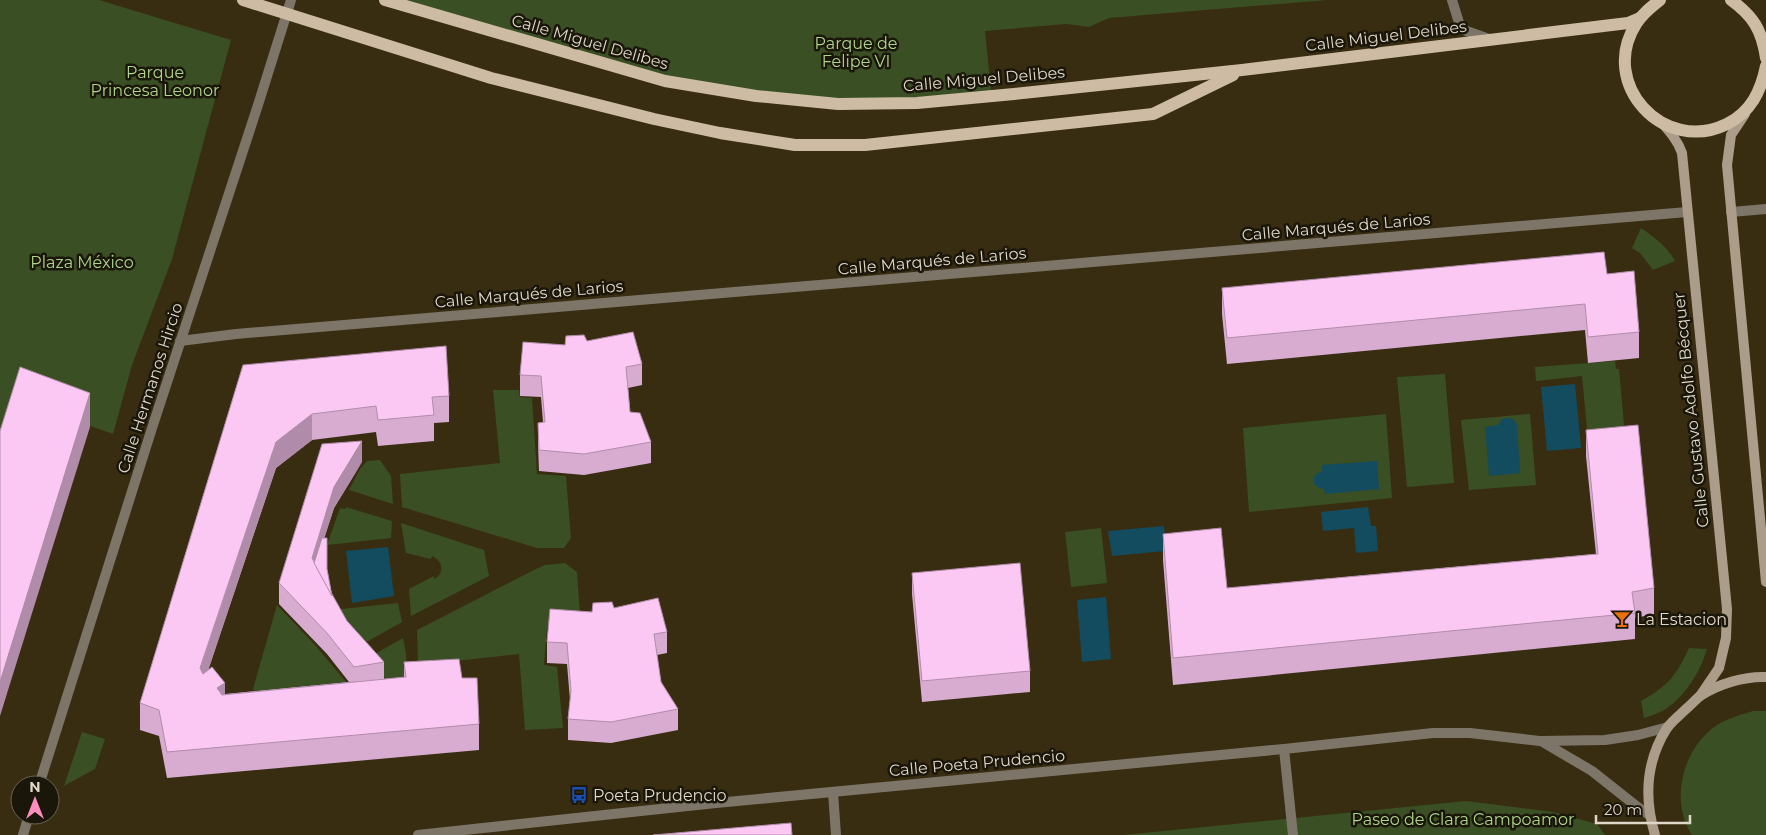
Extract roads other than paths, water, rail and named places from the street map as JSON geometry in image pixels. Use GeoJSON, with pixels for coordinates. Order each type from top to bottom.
{"type":"FeatureCollection","features":[{"type":"Feature","properties":{"kind":"main road"},"geometry":{"type":"LineString","coordinates":[[243,0],[500,80],[673,123],[720,133],[795,145],[865,145],[1153,114],[1242,70]]}},
{"type":"Feature","properties":{"kind":"main road","name":"Calle Miguel Delibes"},"geometry":{"type":"LineString","coordinates":[[385,0],[665,81],[756,96],[838,104],[927,102],[1242,70],[1628,23],[1647,9]]}},
{"type":"Feature","properties":{"kind":"main road","name":"Calle Gustavo Adolfo Bécquer"},"geometry":{"type":"LineString","coordinates":[[1660,0],[1647,9],[1628,39],[1625,56],[1626,73],[1631,90],[1640,105],[1670,131],[1682,153],[1727,609],[1726,638],[1719,668],[1700,696]]}},
{"type":"Feature","properties":{"kind":"main road"},"geometry":{"type":"LineString","coordinates":[[1736,3],[1760,22],[1766,58]]}},
{"type":"Feature","properties":{"kind":"main road"},"geometry":{"type":"LineString","coordinates":[[1596,26],[1613,29],[1620,34],[1627,44]]}},
{"type":"Feature","properties":{"kind":"main road","name":"Calle Gustavo Adolfo Bécquer"},"geometry":{"type":"LineString","coordinates":[[1766,66],[1764,82],[1757,97],[1731,135],[1727,165],[1766,582]]}},
{"type":"Feature","properties":{"kind":"main road","name":"Calle Gustavo Adolfo Bécquer"},"geometry":{"type":"LineString","coordinates":[[1659,121],[1667,126],[1684,131],[1701,132],[1718,128],[1748,110]]}},
{"type":"Feature","properties":{"kind":"main road"},"geometry":{"type":"LineString","coordinates":[[1655,835],[1649,815],[1647,792],[1650,769],[1657,747],[1668,727],[1700,696],[1719,686],[1739,680],[1766,677]]}},
{"type":"Feature","properties":{"kind":"street","name":"Calle Hermanos Hircio"},"geometry":{"type":"LineString","coordinates":[[42,775],[291,0]]}},
{"type":"Feature","properties":{"kind":"street"},"geometry":{"type":"LineString","coordinates":[[1452,0],[1461,29],[1489,39]]}},
{"type":"Feature","properties":{"kind":"street"},"geometry":{"type":"LineString","coordinates":[[1731,212],[1766,209]]}},
{"type":"Feature","properties":{"kind":"street","name":"Calle Marqués de Larios"},"geometry":{"type":"LineString","coordinates":[[180,341],[236,334],[1687,212]]}},
{"type":"Feature","properties":{"kind":"street","name":"Calle Poeta Prudencio"},"geometry":{"type":"LineString","coordinates":[[418,835],[833,792],[1284,750],[1433,733],[1470,733],[1540,741],[1605,740],[1638,735],[1668,727]]}},
{"type":"Feature","properties":{"kind":"street","name":"Calle Poeta Prudencio"},"geometry":{"type":"LineString","coordinates":[[1540,741],[1592,771],[1649,815]]}},
{"type":"Feature","properties":{"kind":"street"},"geometry":{"type":"LineString","coordinates":[[1284,750],[1293,835]]}},
{"type":"Feature","properties":{"kind":"street"},"geometry":{"type":"LineString","coordinates":[[833,792],[836,835]]}},
{"type":"Feature","properties":{"kind":"water"},"geometry":{"type":"Polygon","coordinates":[[[1575,384],[1581,448],[1547,451],[1541,387],[1575,384]]]}},
{"type":"Feature","properties":{"kind":"water"},"geometry":{"type":"Polygon","coordinates":[[[1502,419],[1513,420],[1517,425],[1520,473],[1489,476],[1485,427],[1498,425],[1502,419]]]}},
{"type":"Feature","properties":{"kind":"water"},"geometry":{"type":"Polygon","coordinates":[[[1377,461],[1379,489],[1325,494],[1324,489],[1314,484],[1314,477],[1317,473],[1322,472],[1322,465],[1377,461]]]}},
{"type":"Feature","properties":{"kind":"water"},"geometry":{"type":"Polygon","coordinates":[[[1368,507],[1371,526],[1376,526],[1378,551],[1356,553],[1354,528],[1323,531],[1321,512],[1368,507]]]}},
{"type":"Feature","properties":{"kind":"water"},"geometry":{"type":"Polygon","coordinates":[[[1164,526],[1166,551],[1112,556],[1108,531],[1164,526]]]}},
{"type":"Feature","properties":{"kind":"water"},"geometry":{"type":"Polygon","coordinates":[[[388,547],[394,596],[352,603],[346,551],[388,547]]]}},
{"type":"Feature","properties":{"kind":"water"},"geometry":{"type":"Polygon","coordinates":[[[1106,597],[1111,659],[1082,662],[1077,600],[1106,597]]]}},
{"type":"Feature","properties":{"kind":"place","name":"La Estacion"},"geometry":{"type":"Point","coordinates":[1622,619]}},
{"type":"Feature","properties":{"kind":"place","name":"Poeta Prudencio"},"geometry":{"type":"Point","coordinates":[579,795]}},
{"type":"Feature","properties":{"kind":"park label","name":"Parque de Felipe VI"},"geometry":{"type":"Point","coordinates":[856,52]}},
{"type":"Feature","properties":{"kind":"park label","name":"Parque Princesa Leonor"},"geometry":{"type":"Point","coordinates":[155,81]}},
{"type":"Feature","properties":{"kind":"park label","name":"Plaza México"},"geometry":{"type":"Point","coordinates":[82,262]}},
{"type":"Feature","properties":{"kind":"park label","name":"Paseo de Clara Campoamor"},"geometry":{"type":"Point","coordinates":[1463,819]}}]}
